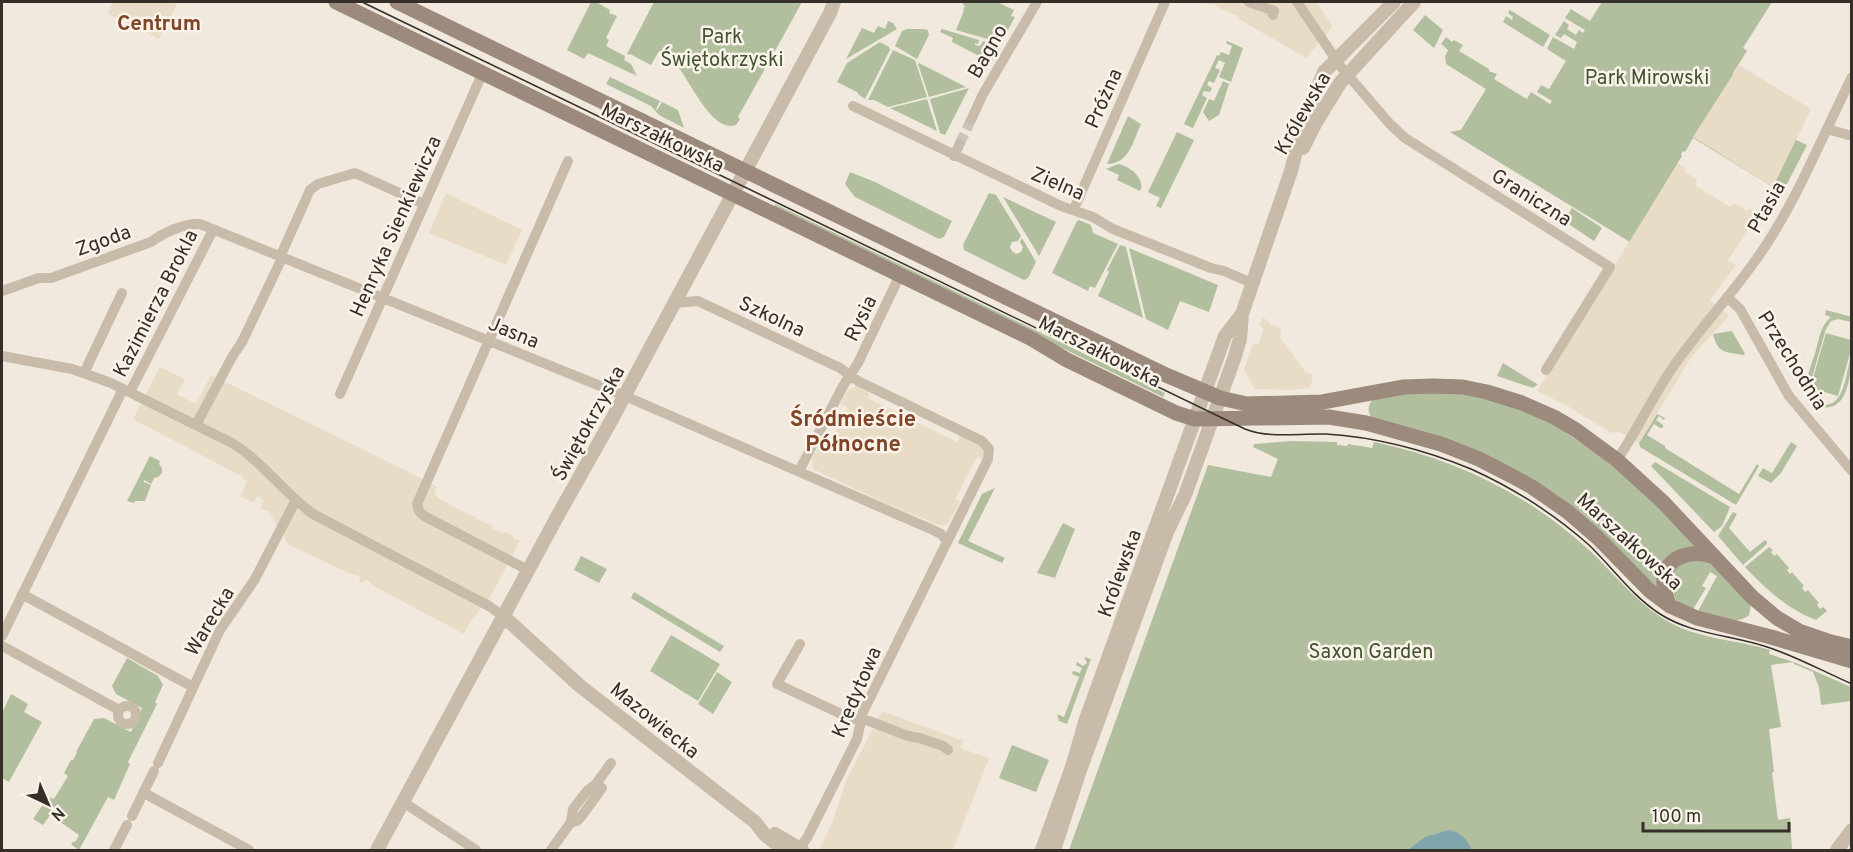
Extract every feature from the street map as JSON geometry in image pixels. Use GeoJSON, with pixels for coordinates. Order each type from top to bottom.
{"type":"FeatureCollection","features":[{"type":"Feature","properties":{"kind":"main road","name":"Marszałkowska"},"geometry":{"type":"LineString","coordinates":[[336,2],[356,7],[483,72],[1036,341],[1073,364],[1176,413],[1195,418],[1212,419],[1321,416],[1346,419],[1441,444],[1479,459],[1532,487],[1568,512],[1598,538],[1650,591],[1670,606],[1696,618],[1745,629],[1851,661]]}},
{"type":"Feature","properties":{"kind":"main road","name":"Marszałkowska"},"geometry":{"type":"LineString","coordinates":[[397,2],[1166,375],[1220,398],[1247,404],[1293,404],[1338,400],[1404,387],[1463,387],[1504,397],[1554,417],[1591,440],[1617,460],[1663,502],[1758,604],[1799,631],[1851,647]]}},
{"type":"Feature","properties":{"kind":"main road"},"geometry":{"type":"LineString","coordinates":[[1374,393],[1366,398],[1362,408],[1365,418],[1375,426]]}},
{"type":"Feature","properties":{"kind":"main road"},"geometry":{"type":"LineString","coordinates":[[1670,606],[1664,586],[1664,577],[1671,562],[1691,553],[1704,553],[1714,557]]}},
{"type":"Feature","properties":{"kind":"main road"},"geometry":{"type":"LineString","coordinates":[[1745,629],[1757,614],[1758,604]]}},
{"type":"Feature","properties":{"kind":"street","name":"Świętokrzyska"},"geometry":{"type":"LineString","coordinates":[[377,850],[625,396],[832,7],[839,2]]}},
{"type":"Feature","properties":{"kind":"street","name":"Bagno"},"geometry":{"type":"LineString","coordinates":[[971,120],[983,94],[1037,2]]}},
{"type":"Feature","properties":{"kind":"street","name":"Próżna"},"geometry":{"type":"LineString","coordinates":[[1074,209],[1165,2]]}},
{"type":"Feature","properties":{"kind":"street"},"geometry":{"type":"LineString","coordinates":[[1249,2],[1274,11],[1273,15]]}},
{"type":"Feature","properties":{"kind":"street"},"geometry":{"type":"LineString","coordinates":[[1297,2],[1347,75]]}},
{"type":"Feature","properties":{"kind":"street","name":"Królewska"},"geometry":{"type":"LineString","coordinates":[[1054,850],[1167,532],[1185,495],[1220,398],[1240,339],[1242,314],[1317,87],[1324,72],[1394,2]]}},
{"type":"Feature","properties":{"kind":"street","name":"Królewska"},"geometry":{"type":"LineString","coordinates":[[1291,171],[1333,93],[1414,2]]}},
{"type":"Feature","properties":{"kind":"street","name":"Henryka Sienkiewicza"},"geometry":{"type":"LineString","coordinates":[[340,394],[483,72]]}},
{"type":"Feature","properties":{"kind":"street","name":"Graniczna"},"geometry":{"type":"LineString","coordinates":[[1347,75],[1405,138],[1610,267],[1546,370]]}},
{"type":"Feature","properties":{"kind":"street","name":"Ptasia"},"geometry":{"type":"LineString","coordinates":[[1617,460],[1669,372],[1760,255],[1827,129],[1851,76]]}},
{"type":"Feature","properties":{"kind":"street","name":"Zielna"},"geometry":{"type":"LineString","coordinates":[[853,106],[1061,206],[1074,209],[1122,232],[1252,283]]}},
{"type":"Feature","properties":{"kind":"street"},"geometry":{"type":"LineString","coordinates":[[1827,129],[1851,136]]}},
{"type":"Feature","properties":{"kind":"street"},"geometry":{"type":"LineString","coordinates":[[954,156],[960,143]]}},
{"type":"Feature","properties":{"kind":"street"},"geometry":{"type":"LineString","coordinates":[[528,570],[424,516],[419,511],[417,500],[568,161]]}},
{"type":"Feature","properties":{"kind":"street"},"geometry":{"type":"LineString","coordinates":[[196,425],[242,342],[308,194],[315,184],[355,173],[424,204]]}},
{"type":"Feature","properties":{"kind":"street","name":"Zgoda"},"geometry":{"type":"LineString","coordinates":[[2,291],[39,278],[51,278],[151,242],[160,235],[192,224],[200,224],[213,230]]}},
{"type":"Feature","properties":{"kind":"street","name":"Jasna"},"geometry":{"type":"LineString","coordinates":[[213,230],[625,396],[933,530],[947,541]]}},
{"type":"Feature","properties":{"kind":"street","name":"Kazimierza Brokla"},"geometry":{"type":"LineString","coordinates":[[2,636],[127,391],[213,230]]}},
{"type":"Feature","properties":{"kind":"street","name":"Rysia"},"geometry":{"type":"LineString","coordinates":[[799,471],[862,353],[900,275]]}},
{"type":"Feature","properties":{"kind":"street"},"geometry":{"type":"LineString","coordinates":[[84,373],[122,293]]}},
{"type":"Feature","properties":{"kind":"street","name":"Przechodnia"},"geometry":{"type":"LineString","coordinates":[[1727,297],[1740,309],[1790,396],[1851,471]]}},
{"type":"Feature","properties":{"kind":"street","name":"Szkolna"},"geometry":{"type":"LineString","coordinates":[[675,303],[698,301],[840,368],[858,381],[982,441],[989,449]]}},
{"type":"Feature","properties":{"kind":"street","name":"Królewska"},"geometry":{"type":"LineString","coordinates":[[1042,850],[1072,767],[1086,720],[1204,392],[1225,336],[1242,314]]}},
{"type":"Feature","properties":{"kind":"street"},"geometry":{"type":"LineString","coordinates":[[2,356],[55,365],[84,373],[196,425],[248,454],[313,514],[489,606],[503,616]]}},
{"type":"Feature","properties":{"kind":"street","name":"Kredytowa"},"geometry":{"type":"LineString","coordinates":[[795,850],[807,838],[857,739],[863,712],[988,459],[989,449]]}},
{"type":"Feature","properties":{"kind":"street","name":"Warecka"},"geometry":{"type":"LineString","coordinates":[[114,850],[144,793],[220,630],[251,586],[296,500]]}},
{"type":"Feature","properties":{"kind":"street"},"geometry":{"type":"LineString","coordinates":[[22,594],[193,687]]}},
{"type":"Feature","properties":{"kind":"street","name":"Mazowiecka"},"geometry":{"type":"LineString","coordinates":[[503,616],[578,685],[755,822],[795,850]]}},
{"type":"Feature","properties":{"kind":"street"},"geometry":{"type":"LineString","coordinates":[[800,644],[777,684],[850,718],[869,721],[948,750]]}},
{"type":"Feature","properties":{"kind":"street"},"geometry":{"type":"LineString","coordinates":[[2,646],[118,710]]}},
{"type":"Feature","properties":{"kind":"street"},"geometry":{"type":"LineString","coordinates":[[551,850],[571,822],[573,809],[587,790],[596,784],[611,763]]}},
{"type":"Feature","properties":{"kind":"street"},"geometry":{"type":"LineString","coordinates":[[144,793],[249,850]]}},
{"type":"Feature","properties":{"kind":"street"},"geometry":{"type":"LineString","coordinates":[[403,802],[476,850]]}},
{"type":"Feature","properties":{"kind":"street"},"geometry":{"type":"LineString","coordinates":[[1837,850],[1851,830]]}},
{"type":"Feature","properties":{"kind":"street"},"geometry":{"type":"LineString","coordinates":[[1845,850],[1851,835]]}},
{"type":"Feature","properties":{"kind":"green space"},"geometry":{"type":"Polygon","coordinates":[[[591,2],[596,2],[610,10],[609,13],[617,16],[606,38],[609,40],[606,46],[625,56],[624,60],[631,64],[637,76],[588,53],[584,59],[567,50],[591,2]]]}},
{"type":"Feature","properties":{"kind":"green space","name":"Park Świętokrzyski"},"geometry":{"type":"Polygon","coordinates":[[[654,2],[802,2],[738,117],[740,119],[736,125],[726,125],[708,111],[677,65],[669,57],[659,51],[651,65],[627,54],[654,2]]]}},
{"type":"Feature","properties":{"kind":"green space"},"geometry":{"type":"Polygon","coordinates":[[[962,2],[997,2],[1014,10],[1011,16],[1015,17],[1001,43],[956,30],[965,7],[962,2]]]}},
{"type":"Feature","properties":{"kind":"green space","name":"Park Mirowski"},"geometry":{"type":"Polygon","coordinates":[[[1602,2],[1772,2],[1743,48],[1747,51],[1733,73],[1794,139],[1807,145],[1787,184],[1773,187],[1693,138],[1685,152],[1681,154],[1682,156],[1630,242],[1450,132],[1461,130],[1486,89],[1446,64],[1445,56],[1448,50],[1441,44],[1446,37],[1452,42],[1454,40],[1463,45],[1459,51],[1497,74],[1494,79],[1527,99],[1531,92],[1550,104],[1552,101],[1537,92],[1541,85],[1549,89],[1566,61],[1547,49],[1553,37],[1574,49],[1577,42],[1564,34],[1561,38],[1555,35],[1564,21],[1569,25],[1567,29],[1576,35],[1579,30],[1583,33],[1585,30],[1565,18],[1571,9],[1590,21],[1602,2]]]}},
{"type":"Feature","properties":{"kind":"green space"},"geometry":{"type":"Polygon","coordinates":[[[1510,10],[1550,35],[1543,47],[1503,22],[1506,16],[1512,20],[1513,17],[1508,13],[1510,10]]]}},
{"type":"Feature","properties":{"kind":"green space"},"geometry":{"type":"Polygon","coordinates":[[[1425,15],[1443,30],[1434,48],[1413,30],[1425,15]]]}},
{"type":"Feature","properties":{"kind":"green space"},"geometry":{"type":"Polygon","coordinates":[[[888,21],[893,23],[897,29],[846,59],[862,28],[874,33],[878,26],[885,29],[888,21]]]}},
{"type":"Feature","properties":{"kind":"green space"},"geometry":{"type":"Polygon","coordinates":[[[907,29],[928,30],[929,35],[917,59],[895,46],[902,31],[907,29]]]}},
{"type":"Feature","properties":{"kind":"green space"},"geometry":{"type":"Polygon","coordinates":[[[942,29],[979,40],[975,45],[980,46],[983,41],[999,48],[991,62],[952,42],[953,38],[940,32],[942,29]]]}},
{"type":"Feature","properties":{"kind":"green space"},"geometry":{"type":"Polygon","coordinates":[[[1227,41],[1243,48],[1231,82],[1219,77],[1225,63],[1219,60],[1215,68],[1220,70],[1214,83],[1209,81],[1207,85],[1212,88],[1210,92],[1204,91],[1202,95],[1207,98],[1193,128],[1184,124],[1217,55],[1219,56],[1221,52],[1229,55],[1232,46],[1226,43],[1227,41]]]}},
{"type":"Feature","properties":{"kind":"green space"},"geometry":{"type":"Polygon","coordinates":[[[880,42],[890,50],[865,99],[857,92],[837,82],[847,63],[880,42]]]}},
{"type":"Feature","properties":{"kind":"green space"},"geometry":{"type":"Polygon","coordinates":[[[893,50],[915,60],[927,97],[888,107],[874,100],[868,100],[893,50]]]}},
{"type":"Feature","properties":{"kind":"green space"},"geometry":{"type":"Polygon","coordinates":[[[919,63],[966,87],[929,97],[919,63]]]}},
{"type":"Feature","properties":{"kind":"green space"},"geometry":{"type":"Polygon","coordinates":[[[610,77],[660,101],[657,110],[662,102],[678,110],[684,128],[659,115],[651,106],[606,84],[610,77]]]}},
{"type":"Feature","properties":{"kind":"green space"},"geometry":{"type":"Polygon","coordinates":[[[1223,81],[1229,84],[1219,115],[1209,121],[1203,112],[1209,99],[1214,101],[1223,81]]]}},
{"type":"Feature","properties":{"kind":"green space"},"geometry":{"type":"Polygon","coordinates":[[[969,88],[945,135],[940,133],[930,99],[969,88]]]}},
{"type":"Feature","properties":{"kind":"green space"},"geometry":{"type":"Polygon","coordinates":[[[927,99],[937,131],[890,108],[927,99]]]}},
{"type":"Feature","properties":{"kind":"green space"},"geometry":{"type":"Polygon","coordinates":[[[1128,116],[1141,124],[1133,144],[1120,160],[1107,164],[1128,116]]]}},
{"type":"Feature","properties":{"kind":"green space"},"geometry":{"type":"Polygon","coordinates":[[[1177,132],[1194,140],[1161,208],[1156,206],[1160,198],[1148,192],[1177,132]]]}},
{"type":"Feature","properties":{"kind":"green space"},"geometry":{"type":"Polygon","coordinates":[[[1118,164],[1136,174],[1141,182],[1140,191],[1117,180],[1119,175],[1106,169],[1118,164]]]}},
{"type":"Feature","properties":{"kind":"green space"},"geometry":{"type":"Polygon","coordinates":[[[850,172],[875,182],[952,221],[944,237],[939,239],[855,197],[845,184],[850,172]]]}},
{"type":"Feature","properties":{"kind":"green space"},"geometry":{"type":"Polygon","coordinates":[[[989,193],[996,195],[1021,236],[1018,241],[1012,242],[1010,247],[1012,251],[1016,254],[1021,252],[1022,238],[1036,262],[1028,278],[1024,280],[964,250],[963,245],[989,193]]]}},
{"type":"Feature","properties":{"kind":"green space"},"geometry":{"type":"Polygon","coordinates":[[[1003,197],[1056,222],[1039,256],[1003,197]]]}},
{"type":"Feature","properties":{"kind":"green space"},"geometry":{"type":"Polygon","coordinates":[[[775,204],[1165,393],[1163,397],[774,208],[775,204]]]}},
{"type":"Feature","properties":{"kind":"green space"},"geometry":{"type":"Polygon","coordinates":[[[1572,208],[1602,228],[1594,241],[1564,221],[1572,208]]]}},
{"type":"Feature","properties":{"kind":"green space"},"geometry":{"type":"Polygon","coordinates":[[[1079,220],[1091,225],[1093,233],[1118,244],[1095,288],[1090,286],[1088,291],[1052,273],[1079,220]]]}},
{"type":"Feature","properties":{"kind":"green space"},"geometry":{"type":"Polygon","coordinates":[[[1120,245],[1126,247],[1143,318],[1098,296],[1109,272],[1107,270],[1120,245]]]}},
{"type":"Feature","properties":{"kind":"green space"},"geometry":{"type":"Polygon","coordinates":[[[1129,248],[1218,285],[1209,312],[1180,301],[1168,330],[1146,319],[1129,248]]]}},
{"type":"Feature","properties":{"kind":"green space"},"geometry":{"type":"Polygon","coordinates":[[[1826,310],[1852,317],[1851,322],[1838,319],[1831,321],[1826,329],[1810,384],[1812,395],[1819,403],[1828,404],[1838,398],[1851,355],[1851,361],[1849,379],[1841,400],[1831,407],[1820,407],[1811,401],[1806,385],[1821,332],[1831,317],[1825,315],[1826,310]]]}},
{"type":"Feature","properties":{"kind":"green space"},"geometry":{"type":"Polygon","coordinates":[[[1732,331],[1744,355],[1724,351],[1715,341],[1713,334],[1732,331]]]}},
{"type":"Feature","properties":{"kind":"green space"},"geometry":{"type":"Polygon","coordinates":[[[1826,333],[1851,340],[1851,350],[1838,396],[1810,388],[1826,333]]]}},
{"type":"Feature","properties":{"kind":"green space"},"geometry":{"type":"Polygon","coordinates":[[[1503,363],[1538,384],[1533,388],[1497,376],[1503,363]]]}},
{"type":"Feature","properties":{"kind":"green space"},"geometry":{"type":"Polygon","coordinates":[[[1420,391],[1480,395],[1549,421],[1629,476],[1695,547],[1685,549],[1662,592],[1579,514],[1371,417],[1369,407],[1374,399],[1420,391]]]}},
{"type":"Feature","properties":{"kind":"green space"},"geometry":{"type":"Polygon","coordinates":[[[1657,414],[1665,418],[1664,420],[1659,416],[1656,420],[1663,425],[1663,428],[1654,424],[1647,435],[1739,494],[1757,464],[1759,466],[1736,505],[1640,447],[1639,443],[1657,414]]]}},
{"type":"Feature","properties":{"kind":"green space","name":"Saxon Garden"},"geometry":{"type":"Polygon","coordinates":[[[1292,441],[1337,442],[1337,445],[1347,446],[1348,444],[1372,448],[1374,442],[1461,468],[1515,495],[1565,529],[1636,598],[1669,622],[1706,636],[1770,650],[1769,654],[1794,662],[1771,665],[1781,727],[1769,729],[1778,820],[1790,818],[1792,850],[1069,850],[1208,465],[1271,477],[1278,459],[1253,447],[1254,444],[1292,441]]]}},
{"type":"Feature","properties":{"kind":"green space"},"geometry":{"type":"Polygon","coordinates":[[[1791,442],[1797,446],[1781,473],[1771,483],[1758,476],[1763,468],[1772,473],[1791,442]]]}},
{"type":"Feature","properties":{"kind":"green space"},"geometry":{"type":"Polygon","coordinates":[[[150,456],[160,461],[162,473],[154,478],[151,484],[144,480],[151,485],[145,501],[134,503],[127,501],[150,456]]]}},
{"type":"Feature","properties":{"kind":"green space"},"geometry":{"type":"Polygon","coordinates":[[[1655,462],[1730,507],[1722,526],[1714,532],[1651,466],[1655,462]]]}},
{"type":"Feature","properties":{"kind":"green space"},"geometry":{"type":"Polygon","coordinates":[[[995,488],[968,541],[1005,558],[1002,563],[958,543],[982,494],[995,488]]]}},
{"type":"Feature","properties":{"kind":"green space"},"geometry":{"type":"Polygon","coordinates":[[[1733,512],[1737,514],[1729,528],[1750,552],[1765,540],[1767,542],[1743,565],[1718,536],[1733,512]]]}},
{"type":"Feature","properties":{"kind":"green space"},"geometry":{"type":"Polygon","coordinates":[[[1063,523],[1075,529],[1055,578],[1037,573],[1063,523]]]}},
{"type":"Feature","properties":{"kind":"green space"},"geometry":{"type":"Polygon","coordinates":[[[1769,547],[1773,550],[1771,552],[1774,556],[1777,554],[1789,568],[1787,570],[1790,574],[1792,572],[1804,586],[1802,588],[1805,592],[1808,590],[1819,603],[1817,605],[1820,609],[1823,607],[1827,611],[1816,620],[1778,598],[1745,567],[1769,547]]]}},
{"type":"Feature","properties":{"kind":"green space"},"geometry":{"type":"Polygon","coordinates":[[[581,556],[607,569],[599,583],[574,570],[581,556]]]}},
{"type":"Feature","properties":{"kind":"green space"},"geometry":{"type":"Polygon","coordinates":[[[1684,561],[1708,561],[1751,605],[1749,615],[1738,620],[1731,620],[1697,613],[1717,576],[1710,572],[1702,586],[1706,588],[1692,611],[1676,600],[1670,583],[1673,571],[1684,561]]]}},
{"type":"Feature","properties":{"kind":"green space"},"geometry":{"type":"Polygon","coordinates":[[[634,592],[724,646],[720,652],[631,598],[634,592]]]}},
{"type":"Feature","properties":{"kind":"green space"},"geometry":{"type":"Polygon","coordinates":[[[671,635],[720,664],[698,701],[650,671],[671,635]]]}},
{"type":"Feature","properties":{"kind":"green space"},"geometry":{"type":"Polygon","coordinates":[[[1084,657],[1091,659],[1067,724],[1059,721],[1057,714],[1064,717],[1079,677],[1072,674],[1073,671],[1080,673],[1082,668],[1076,665],[1077,662],[1083,666],[1087,663],[1084,657]]]}},
{"type":"Feature","properties":{"kind":"green space"},"geometry":{"type":"Polygon","coordinates":[[[127,658],[158,676],[163,685],[155,702],[157,704],[128,762],[130,764],[114,800],[108,797],[79,850],[71,843],[76,841],[79,835],[50,815],[43,825],[33,819],[48,797],[54,799],[68,776],[64,773],[94,719],[104,718],[131,732],[142,708],[116,694],[112,686],[127,658]]]}},
{"type":"Feature","properties":{"kind":"green space"},"geometry":{"type":"Polygon","coordinates":[[[1794,662],[1851,687],[1851,701],[1821,705],[1819,687],[1813,672],[1794,662]]]}},
{"type":"Feature","properties":{"kind":"green space"},"geometry":{"type":"Polygon","coordinates":[[[717,672],[732,682],[713,714],[698,704],[717,672]]]}},
{"type":"Feature","properties":{"kind":"green space"},"geometry":{"type":"Polygon","coordinates":[[[11,694],[28,704],[24,712],[42,722],[9,782],[2,778],[2,713],[11,694]]]}},
{"type":"Feature","properties":{"kind":"green space"},"geometry":{"type":"Polygon","coordinates":[[[1012,745],[1049,760],[1036,792],[999,778],[1012,745]]]}},
{"type":"Feature","properties":{"kind":"shaded area"},"geometry":{"type":"Polygon","coordinates":[[[113,2],[178,2],[159,39],[126,23],[128,19],[126,18],[123,22],[108,14],[113,2]]]}},
{"type":"Feature","properties":{"kind":"shaded area"},"geometry":{"type":"Polygon","coordinates":[[[1202,2],[1316,2],[1333,26],[1306,58],[1239,17],[1212,4],[1202,2]]]}},
{"type":"Feature","properties":{"kind":"shaded area"},"geometry":{"type":"Polygon","coordinates":[[[1739,65],[1811,109],[1773,187],[1693,137],[1739,65]]]}},
{"type":"Feature","properties":{"kind":"shaded area"},"geometry":{"type":"Polygon","coordinates":[[[1678,163],[1685,168],[1685,172],[1697,180],[1696,186],[1730,207],[1735,203],[1746,211],[1751,209],[1758,214],[1728,260],[1736,265],[1710,300],[1729,316],[1692,356],[1639,443],[1619,432],[1611,433],[1571,408],[1537,391],[1678,163]]]}},
{"type":"Feature","properties":{"kind":"shaded area"},"geometry":{"type":"Polygon","coordinates":[[[446,193],[522,230],[506,265],[429,233],[446,193]]]}},
{"type":"Feature","properties":{"kind":"shaded area"},"geometry":{"type":"Polygon","coordinates":[[[1263,317],[1281,329],[1280,337],[1306,373],[1312,374],[1309,388],[1254,389],[1244,369],[1253,343],[1258,345],[1264,328],[1259,326],[1263,317]]]}},
{"type":"Feature","properties":{"kind":"shaded area"},"geometry":{"type":"Polygon","coordinates":[[[160,367],[185,379],[177,394],[196,404],[211,375],[411,473],[437,487],[434,494],[441,500],[520,541],[492,594],[464,634],[374,586],[366,579],[363,583],[359,581],[360,576],[289,545],[269,512],[260,508],[264,500],[257,496],[254,503],[240,496],[247,482],[241,476],[133,419],[160,367]]]}},
{"type":"Feature","properties":{"kind":"shaded area"},"geometry":{"type":"Polygon","coordinates":[[[856,386],[869,391],[868,398],[957,442],[961,435],[982,446],[983,459],[977,457],[955,499],[960,502],[949,522],[943,526],[885,503],[813,469],[812,459],[818,448],[822,446],[827,448],[848,408],[840,404],[848,390],[856,386]]]}},
{"type":"Feature","properties":{"kind":"shaded area"},"geometry":{"type":"Polygon","coordinates":[[[882,711],[964,740],[960,748],[989,758],[953,850],[819,850],[832,823],[846,781],[882,711]]]}},
{"type":"Feature","properties":{"kind":"water"},"geometry":{"type":"Polygon","coordinates":[[[1449,830],[1463,837],[1471,850],[1408,850],[1425,837],[1449,830]]]}},
{"type":"Feature","properties":{"kind":"tunnel"},"geometry":{"type":"LineString","coordinates":[[960,143],[971,120]]}},
{"type":"Feature","properties":{"kind":"tram line"},"geometry":{"type":"LineString","coordinates":[[362,2],[1245,429],[1274,435],[1326,434],[1381,441],[1418,450],[1471,469],[1518,493],[1562,523],[1589,545],[1650,607],[1672,621],[1697,630],[1775,650],[1852,684]]}},
{"type":"Feature","properties":{"kind":"district","name":"Centrum"},"geometry":{"type":"Point","coordinates":[159,23]}},
{"type":"Feature","properties":{"kind":"district","name":"Śródmieście Północne"},"geometry":{"type":"Point","coordinates":[853,431]}}]}
